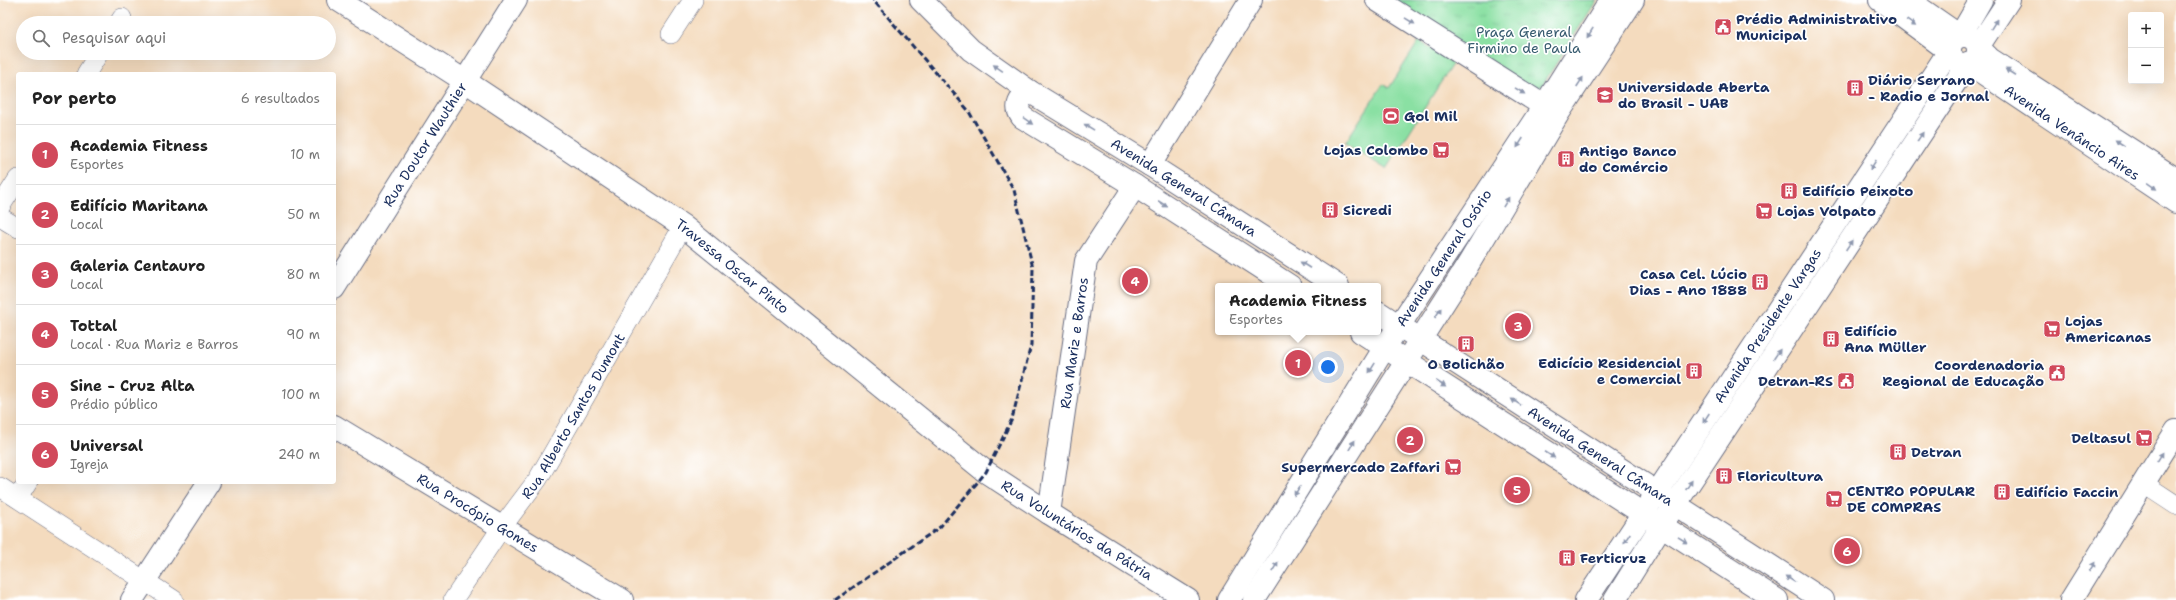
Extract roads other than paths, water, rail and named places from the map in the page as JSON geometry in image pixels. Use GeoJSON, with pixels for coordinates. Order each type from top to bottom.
{"type":"FeatureCollection","features":[{"type":"Feature","properties":{"kind":"main road","name":"Travessa Oscar Pinto"},"geometry":{"type":"LineString","coordinates":[[338,0],[464,81],[683,226],[986,472]]}},
{"type":"Feature","properties":{"kind":"main road","name":"Rua Doutor Wauthier"},"geometry":{"type":"LineString","coordinates":[[336,285],[516,0]]}},
{"type":"Feature","properties":{"kind":"main road","name":"Avenida General Câmara"},"geometry":{"type":"LineString","coordinates":[[921,0],[971,50],[1029,91],[1150,165],[1333,283]]}},
{"type":"Feature","properties":{"kind":"main road"},"geometry":{"type":"LineString","coordinates":[[1135,186],[1145,188],[1154,183],[1156,173],[1150,165],[1251,0]]}},
{"type":"Feature","properties":{"kind":"main road"},"geometry":{"type":"LineString","coordinates":[[1377,0],[1544,106]]}},
{"type":"Feature","properties":{"kind":"main road","name":"Avenida General Osório"},"geometry":{"type":"LineString","coordinates":[[1229,600],[1385,347],[1544,106],[1611,0]]}},
{"type":"Feature","properties":{"kind":"main road","name":"Avenida General Osório"},"geometry":{"type":"LineString","coordinates":[[1254,600],[1466,268],[1558,114],[1633,0]]}},
{"type":"Feature","properties":{"kind":"main road"},"geometry":{"type":"LineString","coordinates":[[1880,0],[1954,44]]}},
{"type":"Feature","properties":{"kind":"main road"},"geometry":{"type":"LineString","coordinates":[[1908,0],[1954,44]]}},
{"type":"Feature","properties":{"kind":"main road","name":"Avenida Presidente Vargas"},"geometry":{"type":"LineString","coordinates":[[1586,600],[1824,238],[1954,44],[1981,0]]}},
{"type":"Feature","properties":{"kind":"main road","name":"Avenida Presidente Vargas"},"geometry":{"type":"LineString","coordinates":[[1615,600],[1661,526],[2009,0]]}},
{"type":"Feature","properties":{"kind":"main road"},"geometry":{"type":"LineString","coordinates":[[1954,44],[1952,58],[1958,62],[1973,55]]}},
{"type":"Feature","properties":{"kind":"main road","name":"Avenida Venâncio Aires"},"geometry":{"type":"LineString","coordinates":[[1973,55],[1990,59],[2176,179]]}},
{"type":"Feature","properties":{"kind":"main road","name":"Avenida Venâncio Aires"},"geometry":{"type":"LineString","coordinates":[[1973,55],[2176,202]]}},
{"type":"Feature","properties":{"kind":"main road","name":"Avenida General Câmara"},"geometry":{"type":"LineString","coordinates":[[1029,91],[1019,101],[1018,108],[1022,117],[1135,186],[1285,283]]}},
{"type":"Feature","properties":{"kind":"main road","name":"Rua Mariz e Barros"},"geometry":{"type":"LineString","coordinates":[[1049,513],[1086,261],[1135,186]]}},
{"type":"Feature","properties":{"kind":"main road","name":"Avenida General Câmara"},"geometry":{"type":"LineString","coordinates":[[1381,314],[1419,340],[1658,492],[1823,600]]}},
{"type":"Feature","properties":{"kind":"main road","name":"Avenida General Câmara"},"geometry":{"type":"LineString","coordinates":[[1367,335],[1406,362],[1777,600]]}},
{"type":"Feature","properties":{"kind":"main road","name":"Rua Procópio Gomes"},"geometry":{"type":"LineString","coordinates":[[336,427],[622,600]]}},
{"type":"Feature","properties":{"kind":"main road"},"geometry":{"type":"LineString","coordinates":[[2071,600],[2176,431]]}},
{"type":"Feature","properties":{"kind":"main road","name":"Rua Voluntários da Pátria"},"geometry":{"type":"LineString","coordinates":[[986,472],[1188,600]]}},
{"type":"Feature","properties":{"kind":"main road"},"geometry":{"type":"LineString","coordinates":[[132,600],[208,484]]}},
{"type":"Feature","properties":{"kind":"street"},"geometry":{"type":"LineString","coordinates":[[671,34],[693,0]]}},
{"type":"Feature","properties":{"kind":"street"},"geometry":{"type":"LineString","coordinates":[[87,72],[95,60]]}},
{"type":"Feature","properties":{"kind":"street"},"geometry":{"type":"LineString","coordinates":[[0,207],[16,182]]}},
{"type":"Feature","properties":{"kind":"street"},"geometry":{"type":"LineString","coordinates":[[0,216],[16,227]]}},
{"type":"Feature","properties":{"kind":"street","name":"Rua Alberto Santos Dumont"},"geometry":{"type":"LineString","coordinates":[[453,600],[502,527],[538,479],[683,226]]}},
{"type":"Feature","properties":{"kind":"street"},"geometry":{"type":"LineString","coordinates":[[18,498],[27,484]]}},
{"type":"Feature","properties":{"kind":"street"},"geometry":{"type":"LineString","coordinates":[[2144,484],[2176,505]]}},
{"type":"Feature","properties":{"kind":"street"},"geometry":{"type":"LineString","coordinates":[[0,487],[174,600]]}},
{"type":"Feature","properties":{"kind":"railway"},"geometry":{"type":"LineString","coordinates":[[835,600],[940,527],[986,472],[1012,419],[1031,345],[1033,268],[1014,190],[968,110],[873,0]]}},
{"type":"Feature","properties":{"kind":"place","name":"Prédio Administrativo Municipal"},"geometry":{"type":"Point","coordinates":[1723,27]}},
{"type":"Feature","properties":{"kind":"place","name":"Diário Serrano - Radio e Jornal"},"geometry":{"type":"Point","coordinates":[1855,88]}},
{"type":"Feature","properties":{"kind":"place","name":"Universidade Aberta do Brasil - UAB"},"geometry":{"type":"Point","coordinates":[1605,95]}},
{"type":"Feature","properties":{"kind":"place","name":"Gol Mil"},"geometry":{"type":"Point","coordinates":[1391,116]}},
{"type":"Feature","properties":{"kind":"place","name":"Lojas Colombo"},"geometry":{"type":"Point","coordinates":[1441,150]}},
{"type":"Feature","properties":{"kind":"place","name":"Antigo Banco do Comércio"},"geometry":{"type":"Point","coordinates":[1566,159]}},
{"type":"Feature","properties":{"kind":"place","name":"Edifício Peixoto"},"geometry":{"type":"Point","coordinates":[1789,191]}},
{"type":"Feature","properties":{"kind":"place","name":"Sicredi"},"geometry":{"type":"Point","coordinates":[1330,210]}},
{"type":"Feature","properties":{"kind":"place","name":"Lojas Volpato"},"geometry":{"type":"Point","coordinates":[1764,211]}},
{"type":"Feature","properties":{"kind":"place","name":"Tottal"},"geometry":{"type":"Point","coordinates":[1135,281]}},
{"type":"Feature","properties":{"kind":"place","name":"Casa Cel. Lúcio Dias - Ano 1888"},"geometry":{"type":"Point","coordinates":[1760,282]}},
{"type":"Feature","properties":{"kind":"place","name":"Galeria Centauro"},"geometry":{"type":"Point","coordinates":[1518,326]}},
{"type":"Feature","properties":{"kind":"place","name":"Lojas Americanas"},"geometry":{"type":"Point","coordinates":[2052,329]}},
{"type":"Feature","properties":{"kind":"place","name":"Edifício Ana Müller"},"geometry":{"type":"Point","coordinates":[1831,339]}},
{"type":"Feature","properties":{"kind":"place","name":"O Bolichão"},"geometry":{"type":"Point","coordinates":[1466,344]}},
{"type":"Feature","properties":{"kind":"place","name":"Academia Fitness"},"geometry":{"type":"Point","coordinates":[1298,363]}},
{"type":"Feature","properties":{"kind":"place","name":"Edicício Residencial e Comercial"},"geometry":{"type":"Point","coordinates":[1694,371]}},
{"type":"Feature","properties":{"kind":"place","name":"Coordenadoria Regional de Educação"},"geometry":{"type":"Point","coordinates":[2057,373]}},
{"type":"Feature","properties":{"kind":"place","name":"Detran-RS"},"geometry":{"type":"Point","coordinates":[1846,381]}},
{"type":"Feature","properties":{"kind":"place","name":"Deltasul"},"geometry":{"type":"Point","coordinates":[2144,438]}},
{"type":"Feature","properties":{"kind":"place","name":"Edifício Maritana"},"geometry":{"type":"Point","coordinates":[1410,440]}},
{"type":"Feature","properties":{"kind":"place","name":"Detran"},"geometry":{"type":"Point","coordinates":[1898,452]}},
{"type":"Feature","properties":{"kind":"place","name":"Supermercado Zaffari"},"geometry":{"type":"Point","coordinates":[1453,467]}},
{"type":"Feature","properties":{"kind":"place","name":"Floricultura"},"geometry":{"type":"Point","coordinates":[1724,476]}},
{"type":"Feature","properties":{"kind":"place","name":"Sine - Cruz Alta"},"geometry":{"type":"Point","coordinates":[1517,490]}},
{"type":"Feature","properties":{"kind":"place","name":"Edifício Faccin"},"geometry":{"type":"Point","coordinates":[2002,492]}},
{"type":"Feature","properties":{"kind":"place","name":"CENTRO POPULAR DE COMPRAS"},"geometry":{"type":"Point","coordinates":[1834,499]}},
{"type":"Feature","properties":{"kind":"place","name":"Universal"},"geometry":{"type":"Point","coordinates":[1847,551]}},
{"type":"Feature","properties":{"kind":"place","name":"Ferticruz"},"geometry":{"type":"Point","coordinates":[1567,558]}},
{"type":"Feature","properties":{"kind":"park label","name":"Praça General Firmino de Paula"},"geometry":{"type":"Point","coordinates":[1524,40]}}]}
